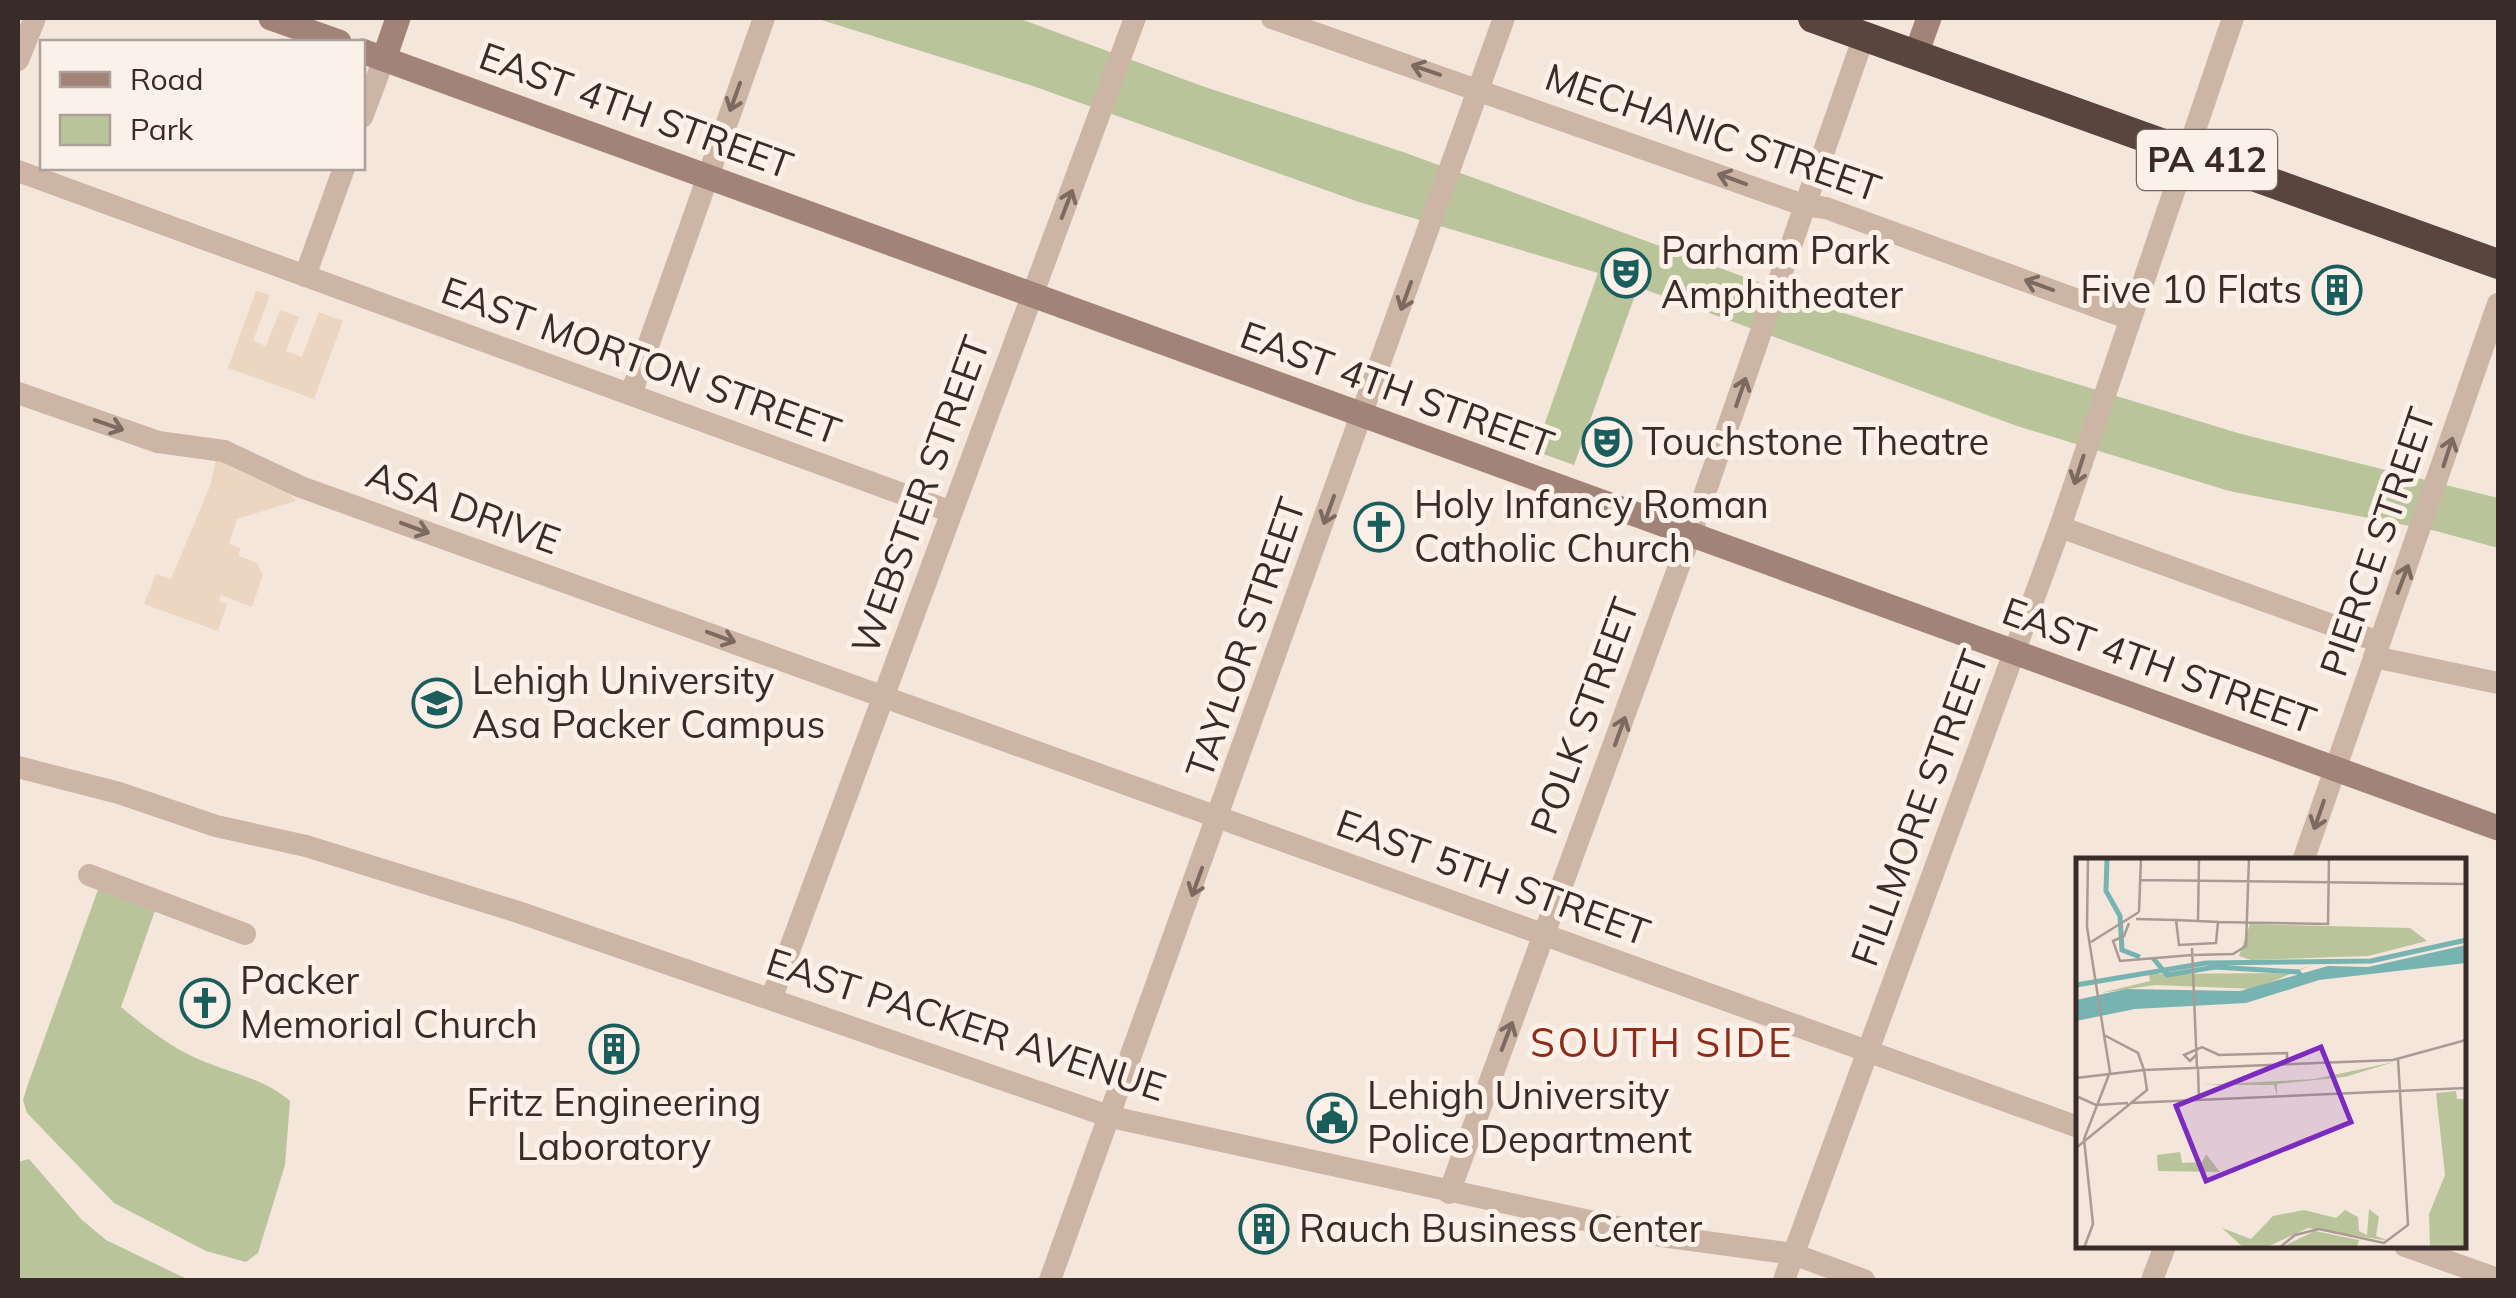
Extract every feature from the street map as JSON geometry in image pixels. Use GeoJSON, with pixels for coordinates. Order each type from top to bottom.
{"type":"FeatureCollection","features":[{"type":"Feature","properties":{"kind":"highway","name":"PA 412"},"geometry":{"type":"LineString","coordinates":[[1813,18],[2498,264]]}},
{"type":"Feature","properties":{"kind":"main road"},"geometry":{"type":"LineString","coordinates":[[271,18],[332,40]]}},
{"type":"Feature","properties":{"kind":"main road"},"geometry":{"type":"LineString","coordinates":[[373,56],[398,18]]}},
{"type":"Feature","properties":{"kind":"main road"},"geometry":{"type":"LineString","coordinates":[[1916,54],[1928,18]]}},
{"type":"Feature","properties":{"kind":"main road","name":"EAST 4TH STREET"},"geometry":{"type":"LineString","coordinates":[[373,56],[2498,828]]}},
{"type":"Feature","properties":{"kind":"street"},"geometry":{"type":"LineString","coordinates":[[18,60],[35,18]]}},
{"type":"Feature","properties":{"kind":"street"},"geometry":{"type":"LineString","coordinates":[[631,394],[764,18]]}},
{"type":"Feature","properties":{"kind":"street","name":"WEBSTER STREET"},"geometry":{"type":"LineString","coordinates":[[772,998],[1135,18]]}},
{"type":"Feature","properties":{"kind":"street","name":"MECHANIC STREET"},"geometry":{"type":"LineString","coordinates":[[1272,18],[1803,204],[1826,208],[2130,319]]}},
{"type":"Feature","properties":{"kind":"street","name":"TAYLOR STREET"},"geometry":{"type":"LineString","coordinates":[[1050,1280],[1220,817],[1504,18]]}},
{"type":"Feature","properties":{"kind":"street","name":"FILLMORE STREET"},"geometry":{"type":"LineString","coordinates":[[1784,1280],[2060,527],[2233,18]]}},
{"type":"Feature","properties":{"kind":"street","name":"POLK STREET"},"geometry":{"type":"LineString","coordinates":[[1448,1193],[1690,536],[1864,36]]}},
{"type":"Feature","properties":{"kind":"street"},"geometry":{"type":"LineString","coordinates":[[365,100],[373,56]]}},
{"type":"Feature","properties":{"kind":"street"},"geometry":{"type":"LineString","coordinates":[[305,276],[343,170]]}},
{"type":"Feature","properties":{"kind":"street","name":"EAST MORTON STREET"},"geometry":{"type":"LineString","coordinates":[[18,171],[952,512]]}},
{"type":"Feature","properties":{"kind":"street","name":"PIERCE STREET"},"geometry":{"type":"LineString","coordinates":[[2304,858],[2498,304]]}},
{"type":"Feature","properties":{"kind":"street","name":"ASA DRIVE"},"geometry":{"type":"LineString","coordinates":[[18,393],[158,442],[224,450],[301,487],[884,695]]}},
{"type":"Feature","properties":{"kind":"street"},"geometry":{"type":"LineString","coordinates":[[2060,527],[2376,649],[2498,683]]}},
{"type":"Feature","properties":{"kind":"street","name":"EAST 5TH STREET"},"geometry":{"type":"LineString","coordinates":[[884,695],[2076,1127]]}},
{"type":"Feature","properties":{"kind":"street","name":"EAST PACKER AVENUE"},"geometry":{"type":"LineString","coordinates":[[18,767],[119,793],[518,912],[1111,1117],[1448,1193],[1691,1242],[1793,1254],[1864,1280]]}},
{"type":"Feature","properties":{"kind":"street"},"geometry":{"type":"LineString","coordinates":[[89,876],[244,934]]}},
{"type":"Feature","properties":{"kind":"street"},"geometry":{"type":"LineString","coordinates":[[2152,1280],[2164,1248]]}},
{"type":"Feature","properties":{"kind":"street"},"geometry":{"type":"LineString","coordinates":[[2411,1248],[2498,1279]]}},
{"type":"Feature","properties":{"kind":"green space"},"geometry":{"type":"Polygon","coordinates":[[[815,18],[1018,18],[1202,86],[1403,152],[1837,311],[2241,434],[2498,498],[2498,548],[2436,531],[2229,491],[2017,426],[1638,287],[1574,465],[1535,451],[1598,273],[1359,202],[1030,85],[815,18]]]}},
{"type":"Feature","properties":{"kind":"green space"},"geometry":{"type":"Polygon","coordinates":[[[100,884],[157,905],[121,1007],[177,1048],[258,1081],[290,1101],[285,1165],[258,1253],[246,1262],[206,1251],[114,1203],[27,1113],[23,1100],[28,1084],[100,884]]]}},
{"type":"Feature","properties":{"kind":"green space"},"geometry":{"type":"Polygon","coordinates":[[[29,1159],[81,1219],[106,1240],[189,1280],[18,1280],[18,1162],[29,1159]]]}},
{"type":"Feature","properties":{"kind":"shaded area"},"geometry":{"type":"Polygon","coordinates":[[[256,291],[270,295],[253,341],[266,346],[280,310],[299,317],[286,351],[302,357],[319,312],[343,321],[314,399],[228,368],[256,291]]]}},
{"type":"Feature","properties":{"kind":"shaded area"},"geometry":{"type":"Polygon","coordinates":[[[216,459],[286,490],[296,501],[237,519],[229,544],[240,548],[239,556],[257,563],[263,575],[252,607],[221,595],[219,601],[227,604],[218,631],[144,604],[156,574],[171,579],[210,486],[216,459]]]}},
{"type":"Feature","properties":{"kind":"place","name":"Parham Park Amphitheater"},"geometry":{"type":"Point","coordinates":[1626,273]}},
{"type":"Feature","properties":{"kind":"place","name":"Five 10 Flats"},"geometry":{"type":"Point","coordinates":[2337,290]}},
{"type":"Feature","properties":{"kind":"place","name":"Touchstone Theatre"},"geometry":{"type":"Point","coordinates":[1607,442]}},
{"type":"Feature","properties":{"kind":"place","name":"Holy Infancy Roman Catholic Church"},"geometry":{"type":"Point","coordinates":[1379,527]}},
{"type":"Feature","properties":{"kind":"place","name":"Lehigh University Asa Packer Campus"},"geometry":{"type":"Point","coordinates":[437,703]}},
{"type":"Feature","properties":{"kind":"place","name":"Packer Memorial Church"},"geometry":{"type":"Point","coordinates":[205,1003]}},
{"type":"Feature","properties":{"kind":"place","name":"Fritz Engineering Laboratory"},"geometry":{"type":"Point","coordinates":[614,1049]}},
{"type":"Feature","properties":{"kind":"place","name":"Lehigh University Police Department"},"geometry":{"type":"Point","coordinates":[1332,1118]}},
{"type":"Feature","properties":{"kind":"place","name":"Rauch Business Center"},"geometry":{"type":"Point","coordinates":[1264,1229]}},
{"type":"Feature","properties":{"kind":"district","name":"SOUTH SIDE"},"geometry":{"type":"Point","coordinates":[1662,1043]}}]}
